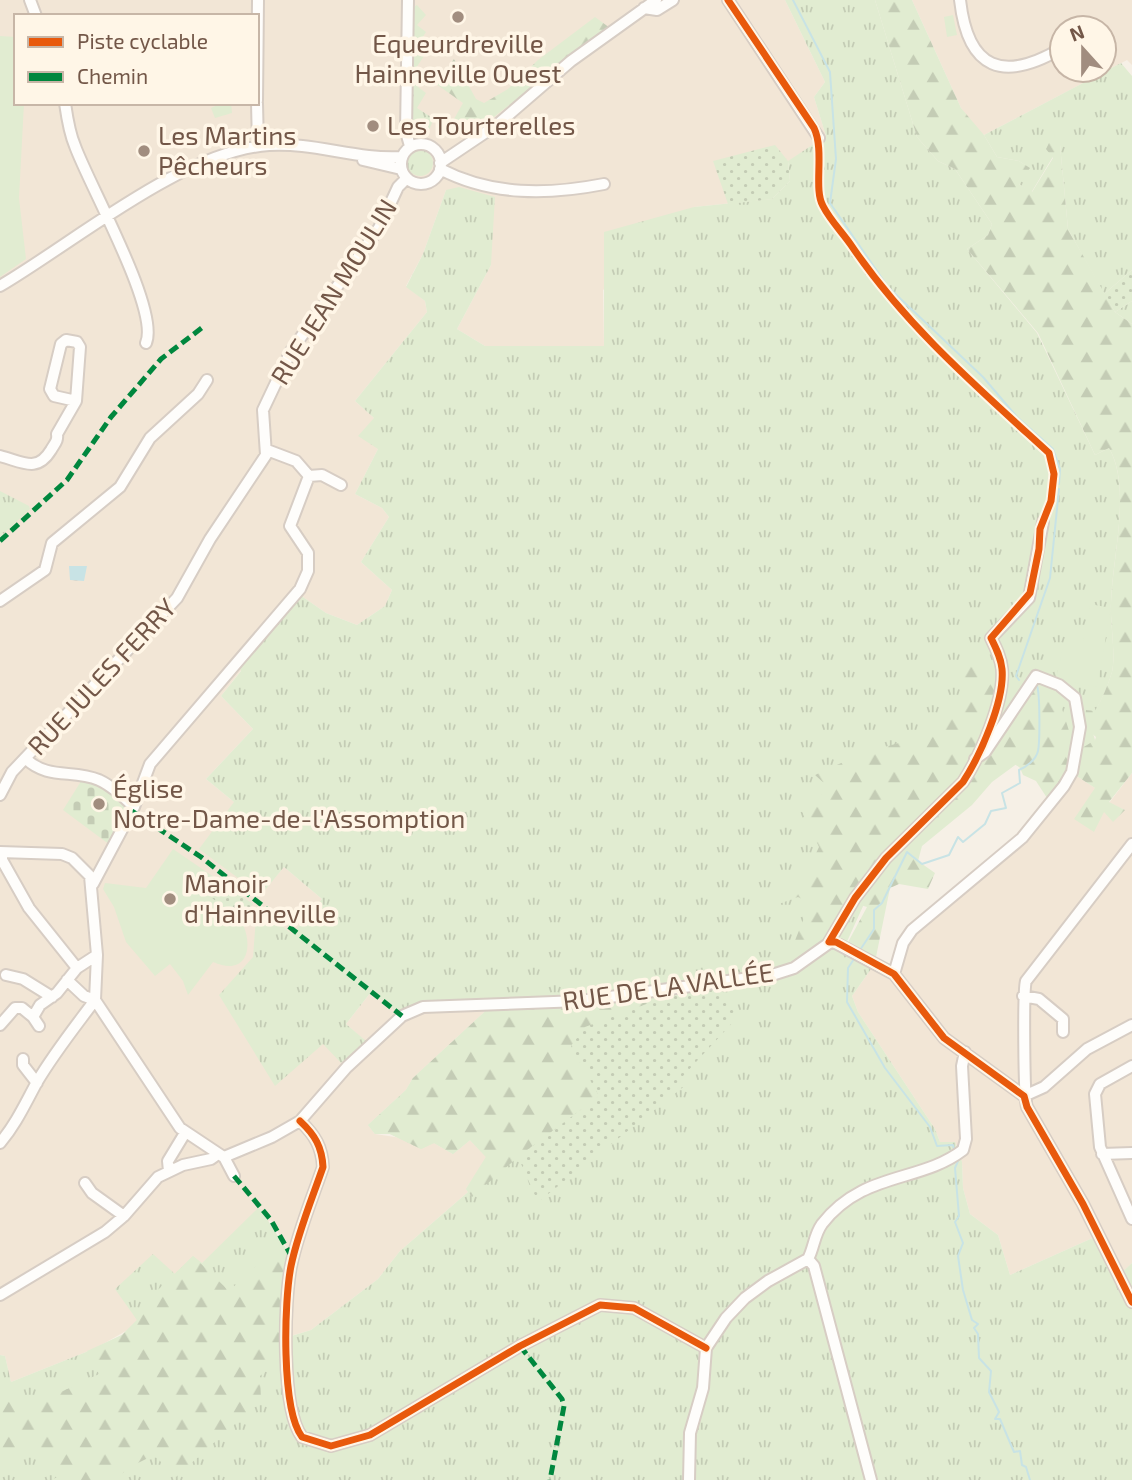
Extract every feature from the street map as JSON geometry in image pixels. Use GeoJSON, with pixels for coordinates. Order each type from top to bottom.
{"type":"FeatureCollection","features":[{"type":"Feature","properties":{"kind":"street"},"geometry":{"type":"LineString","coordinates":[[408,0],[406,132],[410,146]]}},
{"type":"Feature","properties":{"kind":"street"},"geometry":{"type":"LineString","coordinates":[[352,154],[366,162],[404,173],[417,183],[428,182],[440,166],[498,124],[571,61],[656,0]]}},
{"type":"Feature","properties":{"kind":"street"},"geometry":{"type":"LineString","coordinates":[[644,8],[657,10],[673,0]]}},
{"type":"Feature","properties":{"kind":"street"},"geometry":{"type":"LineString","coordinates":[[728,0],[819,138]]}},
{"type":"Feature","properties":{"kind":"street"},"geometry":{"type":"LineString","coordinates":[[972,0],[960,2],[968,41],[982,57],[1006,67],[1028,65],[1048,55]]}},
{"type":"Feature","properties":{"kind":"street"},"geometry":{"type":"LineString","coordinates":[[65,105],[74,144],[147,310],[150,335],[146,343]]}},
{"type":"Feature","properties":{"kind":"street"},"geometry":{"type":"LineString","coordinates":[[257,105],[258,146]]}},
{"type":"Feature","properties":{"kind":"street"},"geometry":{"type":"LineString","coordinates":[[404,173],[402,157],[410,146],[422,144],[445,149],[468,144]]}},
{"type":"Feature","properties":{"kind":"street"},"geometry":{"type":"LineString","coordinates":[[463,180],[456,160],[468,144]]}},
{"type":"Feature","properties":{"kind":"street"},"geometry":{"type":"LineString","coordinates":[[0,286],[191,167],[258,146],[305,145],[352,154],[402,157]]}},
{"type":"Feature","properties":{"kind":"street"},"geometry":{"type":"LineString","coordinates":[[433,148],[440,166],[463,180],[504,190],[538,192],[604,184]]}},
{"type":"Feature","properties":{"kind":"street","name":"RUE JEAN MOULIN"},"geometry":{"type":"LineString","coordinates":[[267,450],[262,413],[286,360],[379,228],[404,173]]}},
{"type":"Feature","properties":{"kind":"street"},"geometry":{"type":"LineString","coordinates":[[0,456],[37,465],[44,462],[76,401],[80,344],[66,340],[61,344],[50,389],[54,396],[76,401]]}},
{"type":"Feature","properties":{"kind":"street"},"geometry":{"type":"LineString","coordinates":[[0,601],[45,570],[52,543],[120,487],[150,438],[198,394],[207,380]]}},
{"type":"Feature","properties":{"kind":"street"},"geometry":{"type":"LineString","coordinates":[[267,450],[296,461],[309,475],[322,475],[341,485]]}},
{"type":"Feature","properties":{"kind":"street","name":"RUE JULES FERRY"},"geometry":{"type":"LineString","coordinates":[[0,795],[9,776],[177,598],[267,450]]}},
{"type":"Feature","properties":{"kind":"street"},"geometry":{"type":"LineString","coordinates":[[93,884],[134,807],[141,780],[162,748],[300,589],[308,571],[309,559],[307,549],[290,526],[309,475]]}},
{"type":"Feature","properties":{"kind":"street"},"geometry":{"type":"LineString","coordinates":[[1024,1096],[944,1038],[894,974],[866,957],[829,942],[872,874],[963,782],[975,759],[1002,688],[1002,665],[991,638],[1028,598],[1043,522]]}},
{"type":"Feature","properties":{"kind":"street"},"geometry":{"type":"LineString","coordinates":[[894,974],[903,943],[912,930],[1022,838],[1072,772],[1080,727],[1079,705],[1068,691],[1036,676],[985,751],[975,759]]}},
{"type":"Feature","properties":{"kind":"street"},"geometry":{"type":"LineString","coordinates":[[26,759],[43,772],[100,781],[134,807]]}},
{"type":"Feature","properties":{"kind":"street"},"geometry":{"type":"LineString","coordinates":[[1132,844],[1028,978],[1023,996],[1024,1096],[1027,1107],[1083,1204],[1132,1302]]}},
{"type":"Feature","properties":{"kind":"street"},"geometry":{"type":"LineString","coordinates":[[0,1143],[18,1121],[37,1083],[95,1000],[97,956],[93,884],[83,868],[68,856],[49,852],[1,853],[2,860],[29,908],[77,968]]}},
{"type":"Feature","properties":{"kind":"street","name":"RUE DE LA VALLÉE"},"geometry":{"type":"LineString","coordinates":[[169,1171],[272,1137],[300,1121],[347,1067],[402,1016],[424,1007],[580,1001],[772,975],[794,968],[829,942]]}},
{"type":"Feature","properties":{"kind":"street"},"geometry":{"type":"LineString","coordinates":[[0,1025],[15,1008],[22,1008],[36,1021],[40,1005],[52,997],[77,968],[97,956]]}},
{"type":"Feature","properties":{"kind":"street"},"geometry":{"type":"LineString","coordinates":[[6,975],[23,979],[52,997]]}},
{"type":"Feature","properties":{"kind":"street"},"geometry":{"type":"LineString","coordinates":[[67,980],[84,996],[95,1000],[185,1133],[221,1155],[234,1176]]}},
{"type":"Feature","properties":{"kind":"street"},"geometry":{"type":"LineString","coordinates":[[1023,996],[1043,1002],[1063,1019],[1063,1032]]}},
{"type":"Feature","properties":{"kind":"street"},"geometry":{"type":"LineString","coordinates":[[1024,1096],[1044,1087],[1087,1049],[1132,1025]]}},
{"type":"Feature","properties":{"kind":"street"},"geometry":{"type":"LineString","coordinates":[[689,1480],[690,1433],[703,1388],[706,1348],[726,1318],[745,1298],[768,1281],[808,1259],[821,1226],[856,1194],[874,1184],[942,1162],[963,1150],[966,1139],[962,1066],[965,1052]]}},
{"type":"Feature","properties":{"kind":"street"},"geometry":{"type":"LineString","coordinates":[[23,1059],[23,1065],[37,1083]]}},
{"type":"Feature","properties":{"kind":"street"},"geometry":{"type":"LineString","coordinates":[[1132,1066],[1103,1082],[1096,1090],[1102,1154],[1132,1218]]}},
{"type":"Feature","properties":{"kind":"street"},"geometry":{"type":"LineString","coordinates":[[300,1121],[316,1139],[323,1167],[298,1242],[289,1279],[286,1379],[297,1427],[302,1437],[331,1446],[370,1435],[520,1346],[600,1305],[634,1308],[706,1348]]}},
{"type":"Feature","properties":{"kind":"street"},"geometry":{"type":"LineString","coordinates":[[0,1294],[105,1231],[124,1216],[156,1178],[169,1171],[168,1161],[185,1133]]}},
{"type":"Feature","properties":{"kind":"street"},"geometry":{"type":"LineString","coordinates":[[1102,1154],[1132,1153]]}},
{"type":"Feature","properties":{"kind":"street"},"geometry":{"type":"LineString","coordinates":[[85,1183],[92,1193],[124,1216]]}},
{"type":"Feature","properties":{"kind":"street"},"geometry":{"type":"LineString","coordinates":[[808,1259],[814,1266],[871,1480]]}},
{"type":"Feature","properties":{"kind":"shaded area"},"geometry":{"type":"Polygon","coordinates":[[[0,0],[785,0],[825,82],[814,97],[826,136],[789,161],[772,199],[694,207],[603,290],[604,346],[485,346],[457,329],[491,265],[446,190],[423,254],[406,286],[425,301],[427,312],[355,401],[374,418],[378,449],[355,494],[382,508],[389,517],[361,562],[392,590],[385,606],[357,625],[326,613],[300,595],[221,696],[253,729],[206,779],[234,802],[260,895],[284,867],[322,899],[292,935],[261,910],[253,957],[324,1044],[365,1041],[346,1024],[371,992],[412,1011],[492,1005],[413,1078],[406,1090],[368,1125],[375,1134],[434,1143],[453,1154],[470,1140],[487,1157],[466,1189],[468,1192],[400,1251],[378,1279],[311,1330],[287,1337],[293,1259],[271,1220],[202,1263],[175,1275],[116,1289],[138,1320],[131,1328],[96,1348],[11,1382],[5,1356],[0,1355],[0,0]]]}},
{"type":"Feature","properties":{"kind":"shaded area"},"geometry":{"type":"Polygon","coordinates":[[[912,0],[1132,0],[1132,65],[1127,60],[1118,65],[1118,14],[1048,14],[1048,84],[1081,84],[984,135],[974,127],[961,108],[912,0]]]}},
{"type":"Feature","properties":{"kind":"shaded area"},"geometry":{"type":"Polygon","coordinates":[[[1132,773],[1132,1263],[1118,1277],[1097,1236],[1010,1275],[998,1235],[970,1214],[963,1188],[962,1162],[940,1142],[935,1129],[858,1012],[852,996],[876,962],[894,974],[903,943],[1002,858],[1075,775],[1095,788],[1104,812],[1125,810],[1109,803],[1132,773]]]}},
{"type":"Feature","properties":{"kind":"green space"},"geometry":{"type":"Polygon","coordinates":[[[785,0],[875,0],[917,137],[938,161],[955,169],[992,224],[988,235],[967,249],[1037,333],[1095,455],[1109,448],[1116,464],[1120,503],[1111,603],[1113,664],[1109,682],[1095,712],[1086,710],[1095,740],[1058,794],[997,752],[897,831],[845,946],[876,962],[852,996],[858,1012],[935,1129],[940,1142],[955,1142],[962,1162],[963,1188],[970,1214],[998,1235],[1010,1275],[1097,1236],[1118,1276],[1132,1263],[1132,1480],[0,1480],[0,1355],[5,1356],[11,1382],[122,1335],[137,1320],[115,1289],[153,1254],[175,1274],[193,1256],[202,1263],[259,1207],[293,1259],[288,1337],[311,1330],[378,1279],[400,1251],[468,1192],[466,1189],[486,1157],[470,1140],[453,1154],[434,1143],[421,1149],[390,1134],[375,1134],[368,1125],[406,1090],[413,1078],[491,1006],[423,1007],[402,1016],[371,992],[346,1024],[366,1041],[341,1063],[323,1044],[275,1086],[219,995],[253,957],[256,917],[261,909],[292,934],[322,899],[284,867],[261,895],[199,849],[234,802],[206,779],[253,729],[221,696],[241,671],[239,666],[300,595],[326,613],[357,625],[385,606],[392,590],[361,562],[389,517],[382,508],[355,494],[378,449],[358,436],[374,418],[355,401],[427,312],[425,301],[406,287],[423,254],[446,190],[459,187],[495,197],[491,265],[457,329],[485,346],[604,346],[604,232],[694,207],[772,199],[790,181],[788,161],[826,136],[814,97],[825,82],[785,0]]]}},
{"type":"Feature","properties":{"kind":"green space"},"geometry":{"type":"Polygon","coordinates":[[[875,0],[912,0],[961,108],[984,135],[997,157],[1019,161],[1030,168],[1019,184],[1032,192],[1053,158],[1046,149],[1049,143],[1060,145],[1068,229],[1115,312],[1132,324],[1132,773],[1109,802],[1125,810],[1113,822],[1104,812],[1094,832],[1074,819],[1095,788],[1075,775],[1079,750],[1096,737],[1084,727],[1086,710],[1095,711],[1112,672],[1111,603],[1120,503],[1116,464],[1109,448],[1095,455],[1038,333],[967,249],[988,235],[992,224],[955,169],[938,161],[917,137],[875,0]]]}},
{"type":"Feature","properties":{"kind":"green space"},"geometry":{"type":"Polygon","coordinates":[[[417,5],[426,15],[417,25],[426,32],[415,49],[424,56],[416,68],[425,75],[418,87],[426,93],[417,108],[434,119],[427,134],[415,132],[411,122],[413,7],[417,5]]]}},
{"type":"Feature","properties":{"kind":"green space"},"geometry":{"type":"Polygon","coordinates":[[[953,15],[957,35],[947,37],[944,17],[953,15]]]}},
{"type":"Feature","properties":{"kind":"green space"},"geometry":{"type":"Polygon","coordinates":[[[595,17],[610,28],[486,123],[470,126],[454,119],[463,103],[436,84],[454,59],[476,99],[484,103],[508,89],[538,60],[595,17]]]}},
{"type":"Feature","properties":{"kind":"green space"},"geometry":{"type":"Polygon","coordinates":[[[0,36],[14,37],[14,105],[24,105],[19,198],[26,259],[0,277],[0,36]]]}},
{"type":"Feature","properties":{"kind":"green space"},"geometry":{"type":"Polygon","coordinates":[[[1121,63],[1132,76],[1132,270],[1104,294],[1068,229],[1060,145],[1031,193],[1018,183],[1029,168],[1019,161],[997,157],[984,135],[1081,84],[1118,84],[1118,65],[1121,63]]]}},
{"type":"Feature","properties":{"kind":"green space"},"geometry":{"type":"Polygon","coordinates":[[[231,105],[232,113],[215,118],[211,108],[231,105]]]}},
{"type":"Feature","properties":{"kind":"green space"},"geometry":{"type":"Polygon","coordinates":[[[775,145],[788,161],[790,181],[772,199],[728,204],[713,161],[775,145]]]}},
{"type":"Feature","properties":{"kind":"green space"},"geometry":{"type":"Polygon","coordinates":[[[420,150],[429,154],[433,163],[429,172],[420,176],[411,172],[407,163],[411,154],[420,150]]]}},
{"type":"Feature","properties":{"kind":"green space"},"geometry":{"type":"Polygon","coordinates":[[[1132,270],[1132,301],[1115,312],[1104,294],[1132,270]]]}},
{"type":"Feature","properties":{"kind":"green space"},"geometry":{"type":"Polygon","coordinates":[[[1132,301],[1132,324],[1115,312],[1132,301]]]}},
{"type":"Feature","properties":{"kind":"green space"},"geometry":{"type":"Polygon","coordinates":[[[0,491],[30,509],[0,537],[0,491]]]}},
{"type":"Feature","properties":{"kind":"green space"},"geometry":{"type":"Polygon","coordinates":[[[1090,604],[1111,608],[1097,687],[1056,679],[1065,639],[1083,643],[1090,604]]]}},
{"type":"Feature","properties":{"kind":"green space"},"geometry":{"type":"Polygon","coordinates":[[[965,664],[992,667],[996,682],[987,727],[1009,726],[1028,686],[1048,686],[1057,693],[1070,734],[1063,751],[1070,765],[1047,798],[1036,781],[1023,775],[1018,763],[992,782],[972,805],[922,846],[918,861],[935,873],[928,889],[899,884],[890,888],[876,957],[847,944],[867,907],[857,904],[837,929],[827,933],[816,950],[782,973],[810,903],[798,897],[776,905],[770,900],[809,868],[819,847],[800,807],[820,798],[825,784],[815,775],[863,753],[938,732],[967,699],[965,683],[958,675],[959,668],[965,664]]]}},
{"type":"Feature","properties":{"kind":"green space"},"geometry":{"type":"Polygon","coordinates":[[[83,778],[108,788],[119,796],[127,807],[110,845],[63,810],[83,778]]]}},
{"type":"Feature","properties":{"kind":"green space"},"geometry":{"type":"Polygon","coordinates":[[[173,849],[211,875],[200,889],[240,919],[247,938],[246,955],[241,961],[225,966],[213,962],[188,995],[183,981],[170,964],[155,976],[126,942],[114,907],[103,889],[105,883],[146,888],[173,849]]]}},
{"type":"Feature","properties":{"kind":"green space"},"geometry":{"type":"Polygon","coordinates":[[[211,875],[253,904],[241,920],[200,889],[211,875]]]}},
{"type":"Feature","properties":{"kind":"green space"},"geometry":{"type":"Polygon","coordinates":[[[708,983],[707,990],[665,997],[572,1047],[599,1096],[518,1157],[472,1197],[466,1189],[486,1157],[470,1140],[453,1154],[434,1143],[421,1149],[390,1134],[375,1134],[368,1125],[406,1090],[413,1078],[492,1005],[708,983]]]}},
{"type":"Feature","properties":{"kind":"green space"},"geometry":{"type":"Polygon","coordinates":[[[720,988],[734,1010],[735,1020],[683,1076],[687,1084],[538,1202],[518,1157],[599,1096],[571,1046],[585,1027],[665,997],[720,988]]]}},
{"type":"Feature","properties":{"kind":"green space"},"geometry":{"type":"Polygon","coordinates":[[[282,1242],[290,1256],[285,1282],[281,1358],[260,1376],[261,1400],[176,1477],[154,1455],[130,1467],[115,1480],[52,1480],[57,1477],[36,1440],[0,1460],[0,1405],[19,1397],[25,1409],[99,1374],[87,1351],[122,1335],[137,1320],[133,1314],[193,1256],[229,1291],[282,1242]]]}},
{"type":"Feature","properties":{"kind":"water"},"geometry":{"type":"Polygon","coordinates":[[[69,566],[87,566],[84,581],[70,580],[69,566]]]}},
{"type":"Feature","properties":{"kind":"waterway"},"geometry":{"type":"LineString","coordinates":[[793,0],[830,72],[836,159],[830,203],[888,287],[983,377],[1017,417],[1053,449],[1060,469],[1059,484]]}},
{"type":"Feature","properties":{"kind":"waterway"},"geometry":{"type":"LineString","coordinates":[[1019,680],[1016,676],[1050,578],[1059,489]]}},
{"type":"Feature","properties":{"kind":"waterway"},"geometry":{"type":"LineString","coordinates":[[860,950],[874,929],[874,910],[882,903],[907,852],[922,864],[949,855],[958,837],[963,842],[985,824],[991,811],[1006,808],[1002,793],[1020,783],[1019,770],[1028,765],[1038,751],[1037,686]]}},
{"type":"Feature","properties":{"kind":"waterway"},"geometry":{"type":"LineString","coordinates":[[854,959],[848,968],[847,1002],[885,1068],[930,1127],[937,1146],[953,1145],[954,1149]]}},
{"type":"Feature","properties":{"kind":"waterway"},"geometry":{"type":"LineString","coordinates":[[958,1161],[955,1168],[959,1216],[955,1222],[963,1243],[958,1256],[963,1290],[972,1320],[978,1324],[974,1328],[978,1334],[979,1358],[991,1371],[989,1392],[999,1412],[995,1419],[1000,1419],[1014,1452],[1020,1451],[1022,1465],[1026,1467],[1030,1480]]}},
{"type":"Feature","properties":{"kind":"marked path"},"geometry":{"type":"LineString","coordinates":[[0,541],[67,480],[111,417],[161,359],[203,327]]}},
{"type":"Feature","properties":{"kind":"marked path"},"geometry":{"type":"LineString","coordinates":[[132,811],[201,857],[402,1016]]}},
{"type":"Feature","properties":{"kind":"marked path"},"geometry":{"type":"LineString","coordinates":[[234,1176],[271,1220],[293,1259]]}},
{"type":"Feature","properties":{"kind":"marked path"},"geometry":{"type":"LineString","coordinates":[[520,1346],[562,1399],[564,1406],[550,1480]]}},
{"type":"Feature","properties":{"kind":"cycle path"},"geometry":{"type":"LineString","coordinates":[[728,0],[814,128],[819,148],[820,199],[829,216],[872,274],[919,329],[969,380],[1049,453],[1054,474],[1051,501],[1040,529],[1030,593],[991,638],[1001,661],[1002,682],[995,712],[977,758],[963,782],[886,858],[855,898],[829,942],[836,942],[894,974],[944,1038],[1024,1096],[1027,1107],[1083,1204],[1132,1302]]}},
{"type":"Feature","properties":{"kind":"cycle path"},"geometry":{"type":"LineString","coordinates":[[300,1121],[317,1142],[323,1167],[294,1253],[287,1304],[287,1380],[295,1423],[302,1437],[331,1446],[370,1435],[520,1346],[600,1305],[634,1308],[706,1348]]}},
{"type":"Feature","properties":{"kind":"place","name":"Equeurdreville Hainneville Ouest"},"geometry":{"type":"Point","coordinates":[458,17]}},
{"type":"Feature","properties":{"kind":"place","name":"Les Tourterelles"},"geometry":{"type":"Point","coordinates":[373,126]}},
{"type":"Feature","properties":{"kind":"place","name":"Les Martins Pêcheurs"},"geometry":{"type":"Point","coordinates":[144,151]}},
{"type":"Feature","properties":{"kind":"place","name":"Église Notre-Dame-de-l'Assomption"},"geometry":{"type":"Point","coordinates":[99,804]}},
{"type":"Feature","properties":{"kind":"place","name":"Manoir d'Hainneville"},"geometry":{"type":"Point","coordinates":[170,899]}}]}
